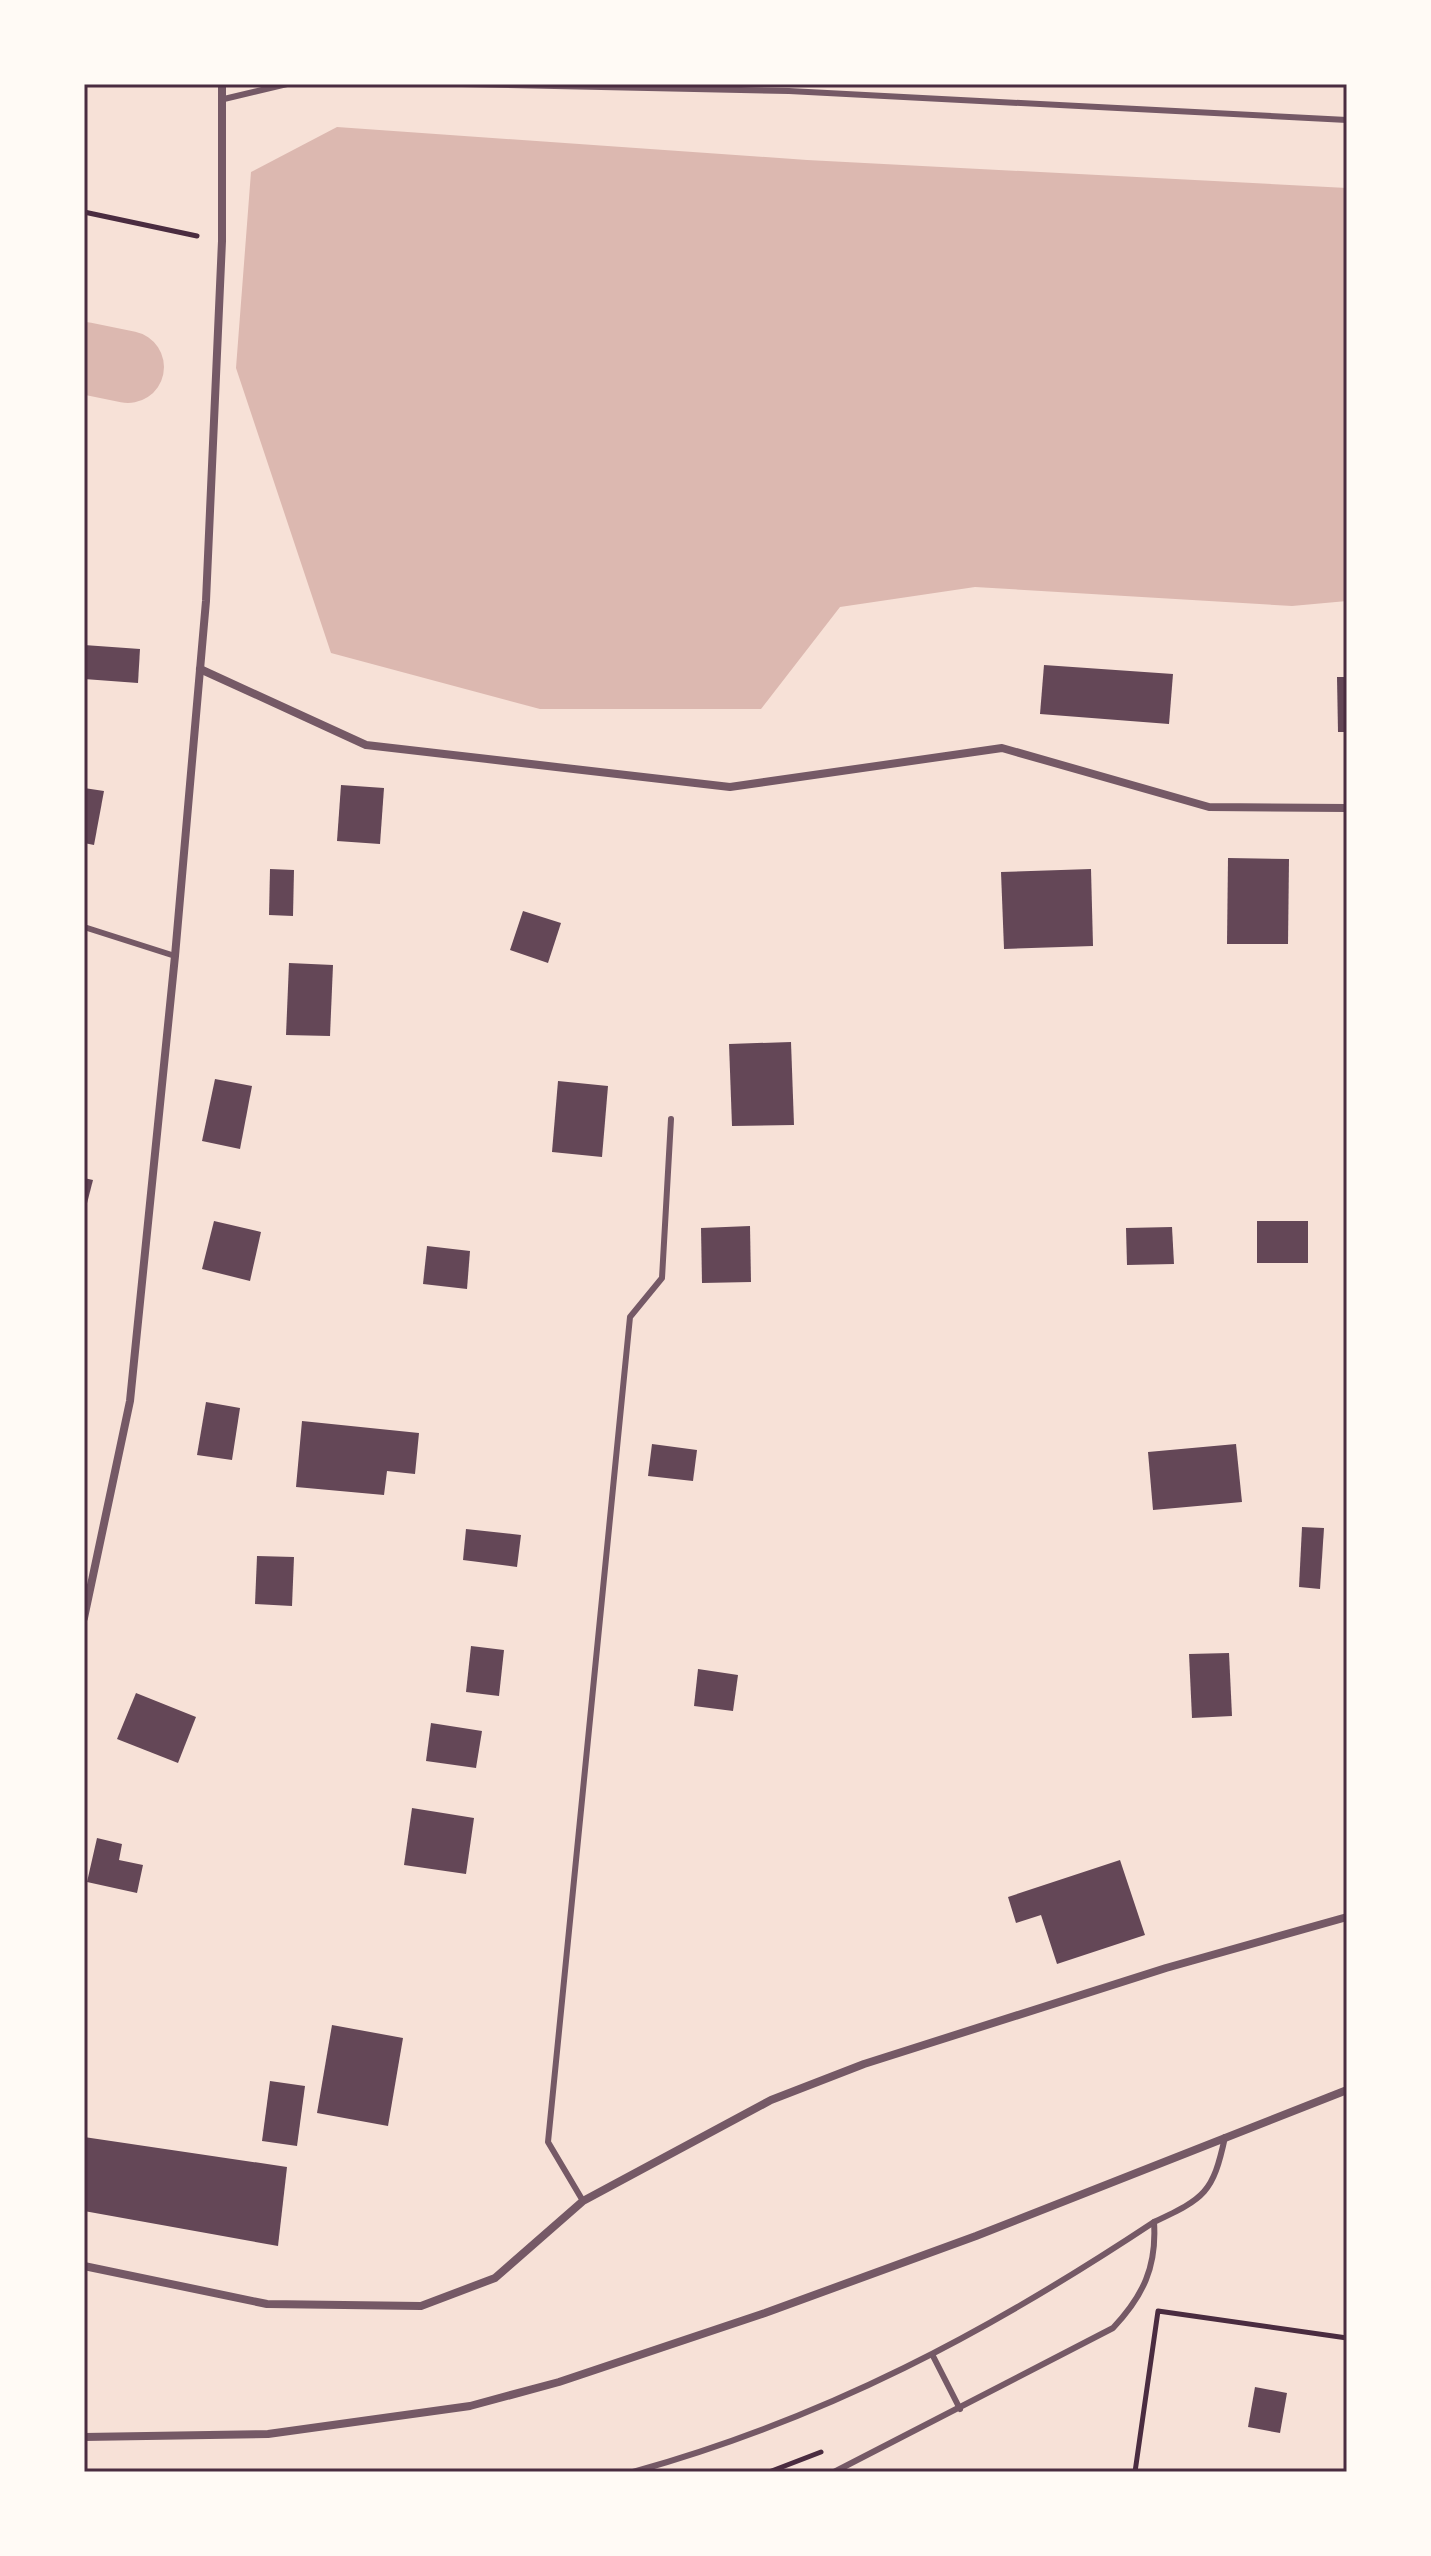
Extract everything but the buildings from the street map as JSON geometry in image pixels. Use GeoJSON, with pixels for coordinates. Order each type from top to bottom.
{"type":"FeatureCollection","features":[{"type":"Feature","properties":{"kind":"street"},"geometry":{"type":"LineString","coordinates":[[84,1618],[130,1401],[175,956],[206,601],[222,241],[222,84]]}},
{"type":"Feature","properties":{"kind":"street"},"geometry":{"type":"LineString","coordinates":[[200,669],[366,745],[730,787],[1002,748],[1209,807],[1347,808]]}},
{"type":"Feature","properties":{"kind":"street"},"geometry":{"type":"LineString","coordinates":[[84,2266],[267,2304],[421,2306],[495,2278],[583,2201],[771,2100],[864,2064],[1166,1968],[1347,1917]]}},
{"type":"Feature","properties":{"kind":"street"},"geometry":{"type":"LineString","coordinates":[[84,2437],[268,2434],[470,2406],[544,2386],[765,2313],[948,2247],[1226,2135],[1347,2090]]}},
{"type":"Feature","properties":{"kind":"lane"},"geometry":{"type":"LineString","coordinates":[[224,99],[287,84]]}},
{"type":"Feature","properties":{"kind":"lane"},"geometry":{"type":"LineString","coordinates":[[462,84],[789,91],[1347,120]]}},
{"type":"Feature","properties":{"kind":"lane"},"geometry":{"type":"LineString","coordinates":[[84,927],[175,956]]}},
{"type":"Feature","properties":{"kind":"lane"},"geometry":{"type":"LineString","coordinates":[[583,2201],[548,2142],[630,1317],[662,1278],[671,1119]]}},
{"type":"Feature","properties":{"kind":"lane"},"geometry":{"type":"LineString","coordinates":[[633,2472],[790,2421],[933,2356],[1047,2293],[1154,2222],[1198,2201],[1220,2160],[1226,2135]]}},
{"type":"Feature","properties":{"kind":"lane"},"geometry":{"type":"LineString","coordinates":[[834,2472],[1113,2328],[1137,2302],[1152,2271],[1154,2222]]}},
{"type":"Feature","properties":{"kind":"lane"},"geometry":{"type":"LineString","coordinates":[[933,2356],[960,2409]]}},
{"type":"Feature","properties":{"kind":"path"},"geometry":{"type":"LineString","coordinates":[[84,212],[222,241]]}},
{"type":"Feature","properties":{"kind":"path"},"geometry":{"type":"LineString","coordinates":[[1135,2472],[1158,2311],[1347,2338]]}},
{"type":"Feature","properties":{"kind":"shaded area"},"geometry":{"type":"Polygon","coordinates":[[[337,127],[807,160],[1347,188],[1347,601],[1292,606],[975,587],[840,607],[761,709],[540,709],[331,653],[236,368],[251,172],[337,127]]]}},
{"type":"Feature","properties":{"kind":"waterway"},"geometry":{"type":"LineString","coordinates":[[84,358],[128,367]]}}]}
